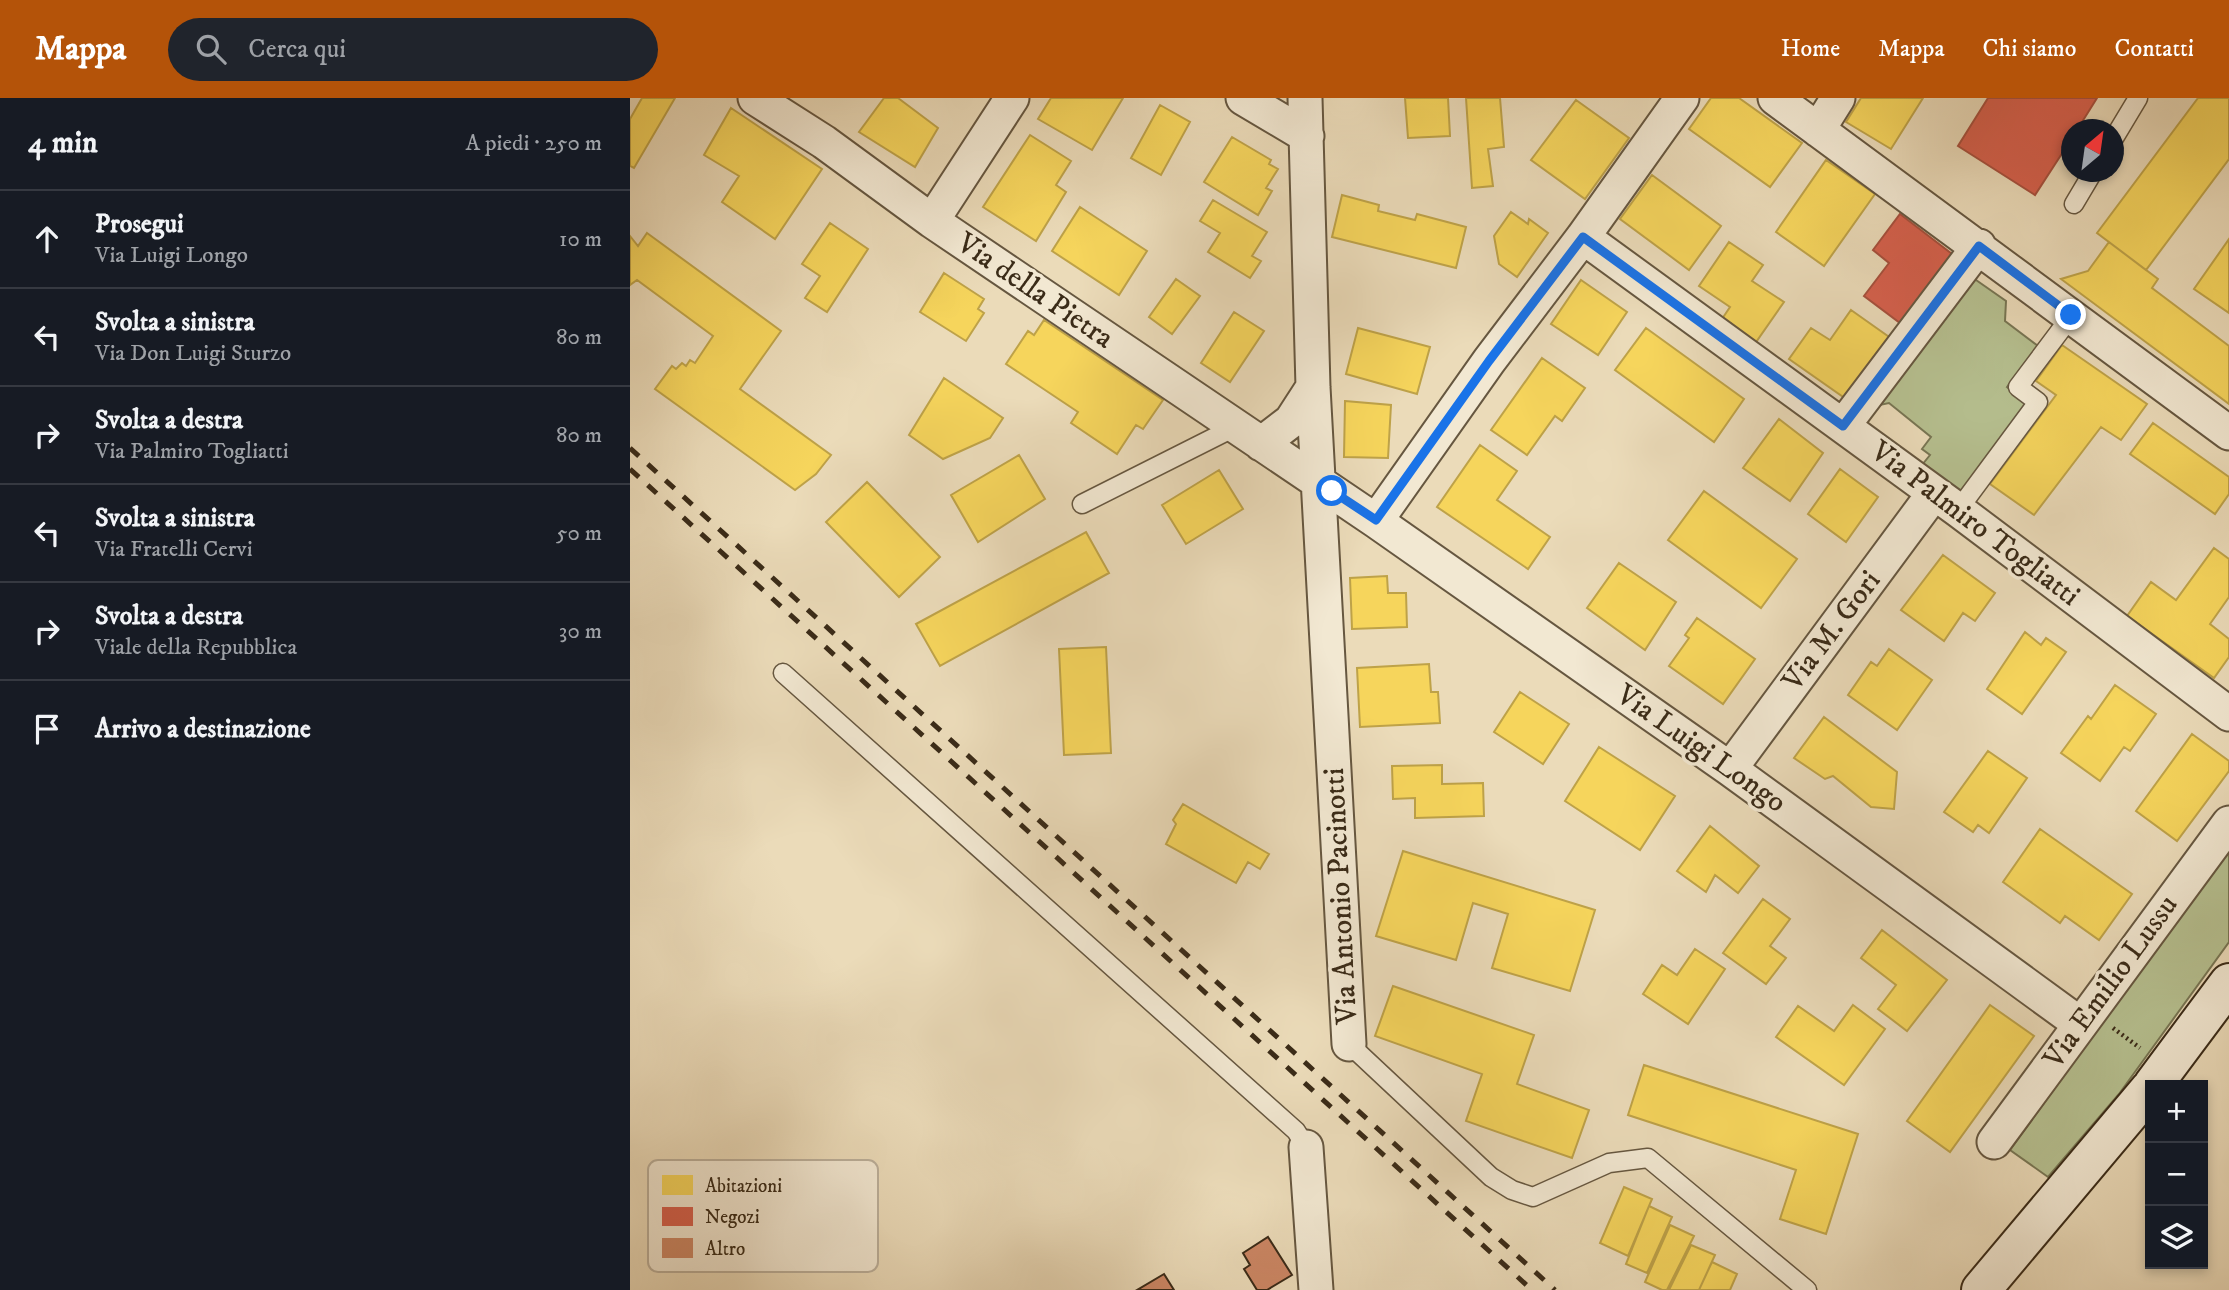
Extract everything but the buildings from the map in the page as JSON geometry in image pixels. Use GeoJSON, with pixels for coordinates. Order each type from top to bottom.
{"type":"FeatureCollection","features":[{"type":"Feature","properties":{"kind":"street","name":"Via della Pietra"},"geometry":{"type":"LineString","coordinates":[[755,98],[824,142],[932,221],[1317,482]]}},
{"type":"Feature","properties":{"kind":"street"},"geometry":{"type":"LineString","coordinates":[[932,221],[1012,98]]}},
{"type":"Feature","properties":{"kind":"street"},"geometry":{"type":"LineString","coordinates":[[1243,98],[1307,136]]}},
{"type":"Feature","properties":{"kind":"street","name":"Via Antonio Pacinotti"},"geometry":{"type":"LineString","coordinates":[[1305,98],[1312,387],[1349,1044]]}},
{"type":"Feature","properties":{"kind":"street"},"geometry":{"type":"LineString","coordinates":[[1376,520],[1682,98]]}},
{"type":"Feature","properties":{"kind":"street"},"geometry":{"type":"LineString","coordinates":[[1775,98],[2229,433]]}},
{"type":"Feature","properties":{"kind":"street"},"geometry":{"type":"LineString","coordinates":[[1818,130],[1838,98]]}},
{"type":"Feature","properties":{"kind":"street","name":"Via Palmiro Togliatti"},"geometry":{"type":"LineString","coordinates":[[1583,237],[1946,502],[2229,714]]}},
{"type":"Feature","properties":{"kind":"street"},"geometry":{"type":"LineString","coordinates":[[1843,426],[1979,246]]}},
{"type":"Feature","properties":{"kind":"street"},"geometry":{"type":"LineString","coordinates":[[1248,435],[1291,421],[1312,387]]}},
{"type":"Feature","properties":{"kind":"street","name":"Via Luigi Longo"},"geometry":{"type":"LineString","coordinates":[[1317,482],[1376,520],[2085,1018]]}},
{"type":"Feature","properties":{"kind":"street","name":"Via M. Gori"},"geometry":{"type":"LineString","coordinates":[[1730,769],[1946,502]]}},
{"type":"Feature","properties":{"kind":"street","name":"Via Emilio Lussu"},"geometry":{"type":"LineString","coordinates":[[1994,1142],[2229,822]]}},
{"type":"Feature","properties":{"kind":"street"},"geometry":{"type":"LineString","coordinates":[[2157,1080],[2229,983]]}},
{"type":"Feature","properties":{"kind":"street"},"geometry":{"type":"LineString","coordinates":[[1982,1290],[2145,1094]]}},
{"type":"Feature","properties":{"kind":"street"},"geometry":{"type":"LineString","coordinates":[[1306,1147],[1316,1290]]}},
{"type":"Feature","properties":{"kind":"lane"},"geometry":{"type":"LineString","coordinates":[[2124,120],[2138,98]]}},
{"type":"Feature","properties":{"kind":"lane"},"geometry":{"type":"LineString","coordinates":[[2074,204],[2088,182]]}},
{"type":"Feature","properties":{"kind":"lane","name":"Via M. Gori"},"geometry":{"type":"LineString","coordinates":[[1946,502],[2038,402],[2018,387],[2071,315]]}},
{"type":"Feature","properties":{"kind":"lane"},"geometry":{"type":"LineString","coordinates":[[1082,504],[1248,435]]}},
{"type":"Feature","properties":{"kind":"lane"},"geometry":{"type":"LineString","coordinates":[[783,673],[1296,1130],[1306,1147]]}},
{"type":"Feature","properties":{"kind":"lane","name":"Via Antonio Pacinotti"},"geometry":{"type":"LineString","coordinates":[[1349,1044],[1490,1177],[1512,1189],[1533,1197],[1609,1163],[1648,1158],[1807,1290]]}},
{"type":"Feature","properties":{"kind":"path"},"geometry":{"type":"LineString","coordinates":[[2085,1018],[2157,1080]]}},
{"type":"Feature","properties":{"kind":"green space"},"geometry":{"type":"Polygon","coordinates":[[[1966,273],[2006,301],[2005,321],[2038,346],[2007,387],[2028,403],[1961,493],[1922,465],[1930,455],[1922,449],[1931,437],[1889,403],[1865,408],[1966,273]]]}},
{"type":"Feature","properties":{"kind":"green space"},"geometry":{"type":"Polygon","coordinates":[[[2229,846],[2229,942],[2119,1094],[2048,1177],[2010,1150],[2229,846]]]}},
{"type":"Feature","properties":{"kind":"railway"},"geometry":{"type":"LineString","coordinates":[[630,448],[1555,1290]]}},
{"type":"Feature","properties":{"kind":"railway"},"geometry":{"type":"LineString","coordinates":[[630,469],[1532,1290]]}},
{"type":"Feature","properties":{"kind":"route"},"geometry":{"type":"LineString","coordinates":[[1332,491],[1376,520],[1489,361],[1583,237],[1843,426],[1979,246],[2071,315]]}}]}
